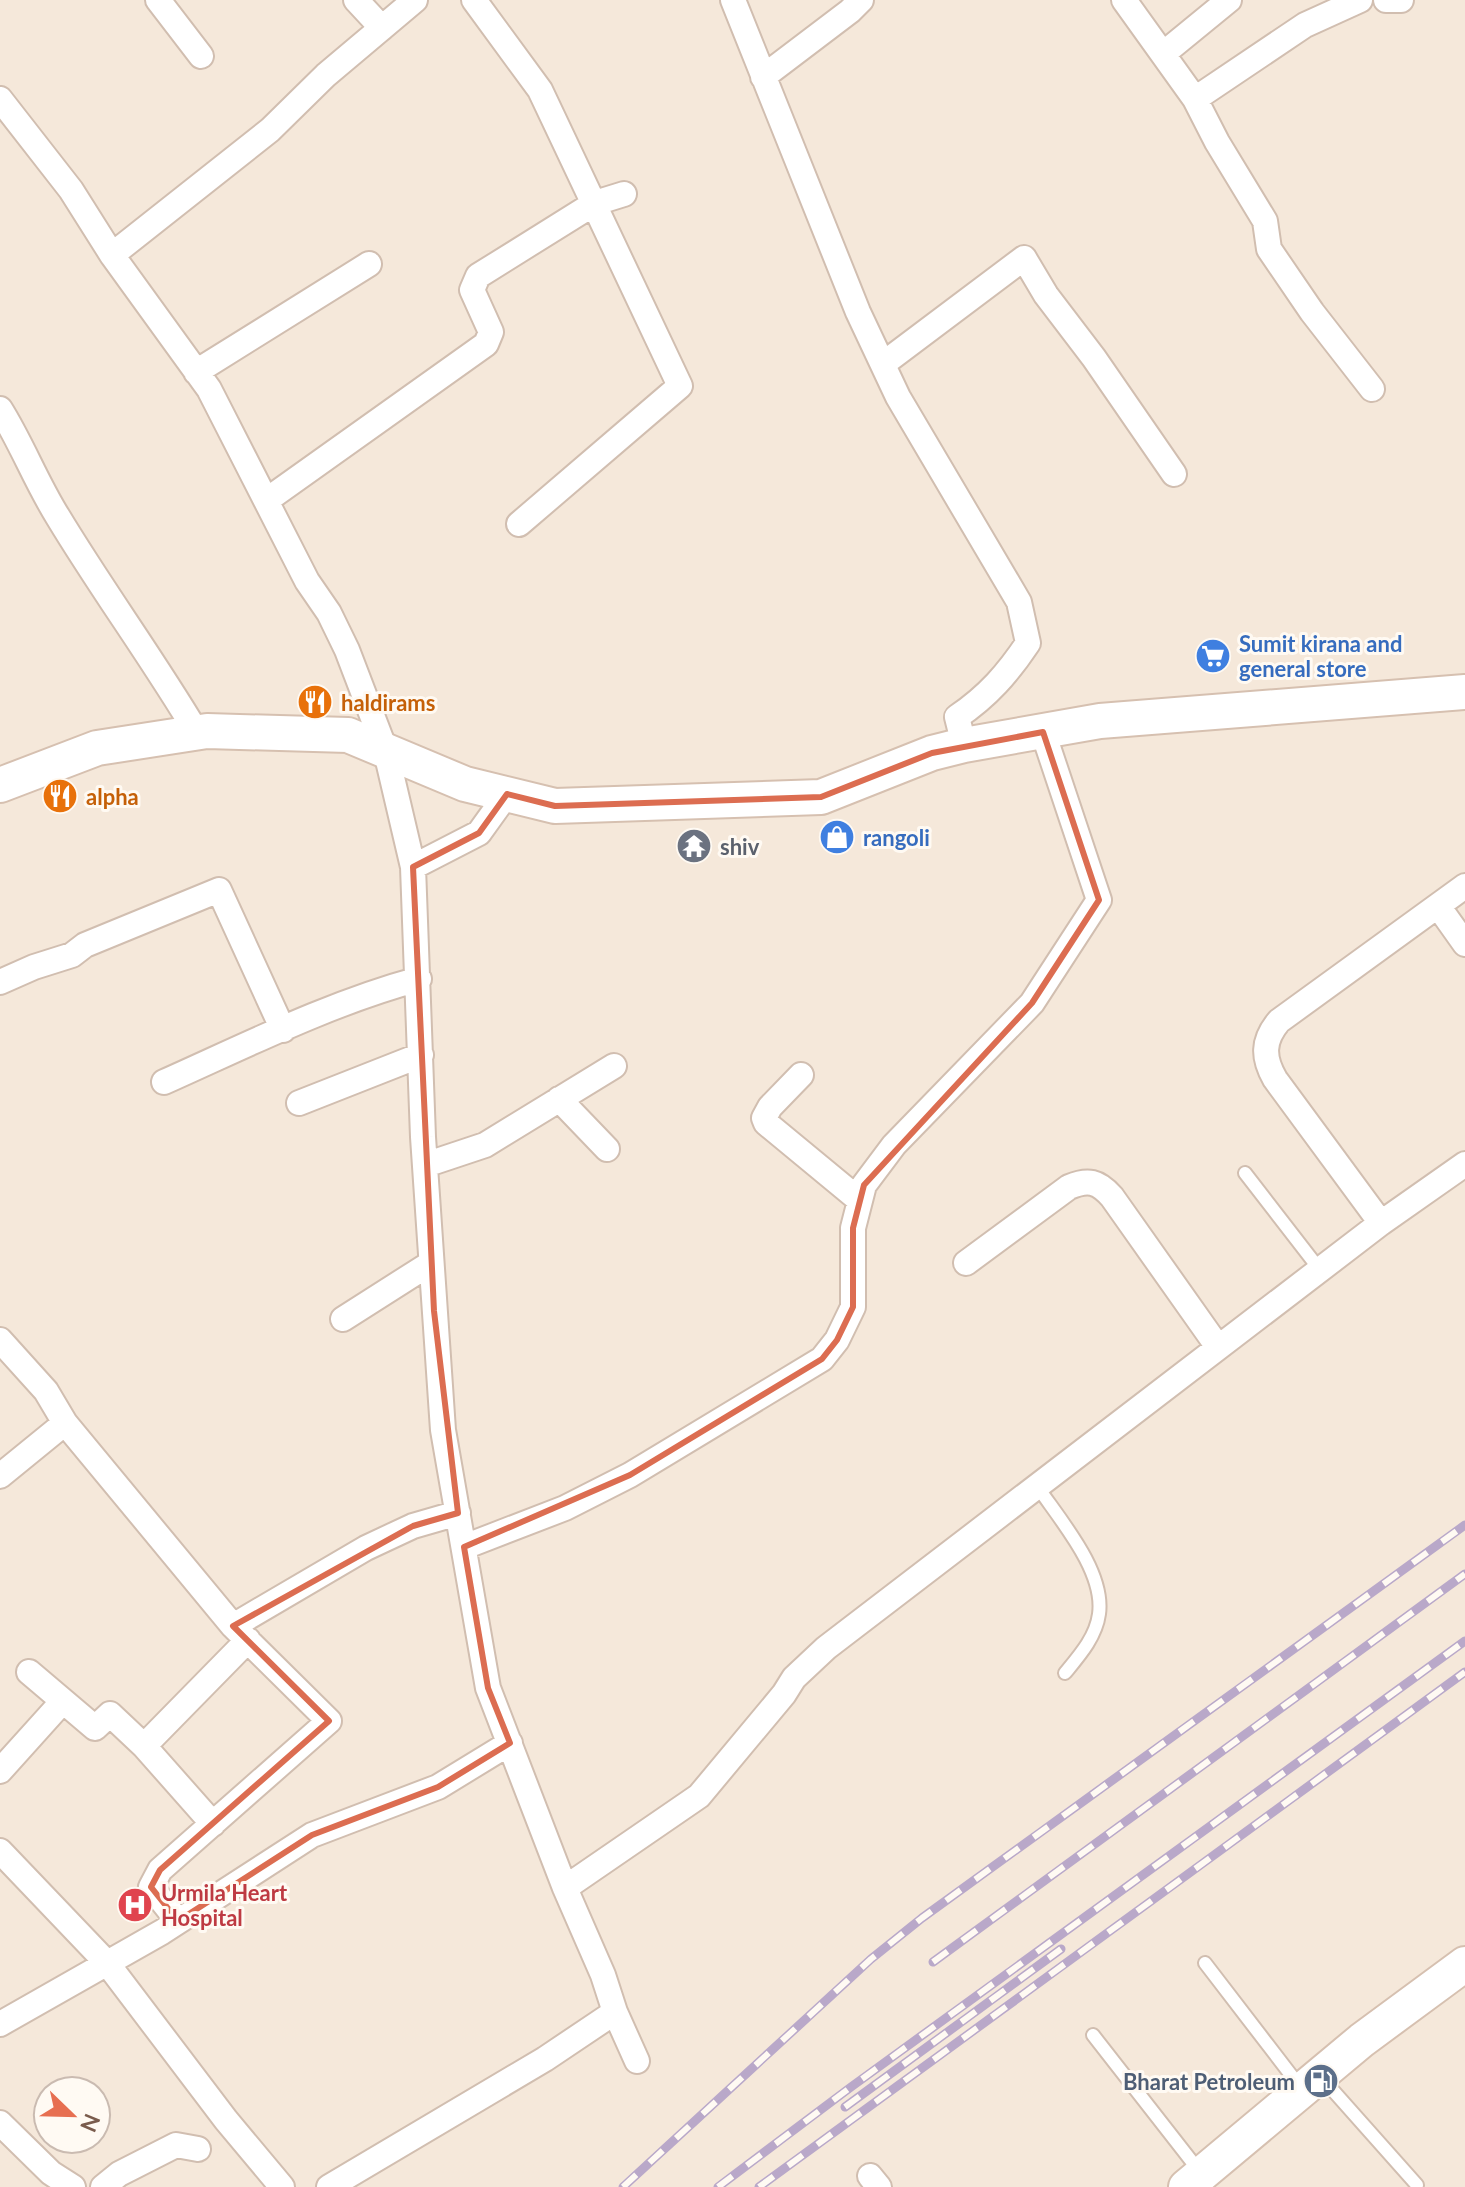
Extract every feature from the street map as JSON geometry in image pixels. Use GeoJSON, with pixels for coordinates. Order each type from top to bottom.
{"type":"FeatureCollection","features":[{"type":"Feature","properties":{"kind":"main road"},"geometry":{"type":"LineString","coordinates":[[0,785],[97,748],[197,733],[348,735],[465,784],[555,806],[821,797],[932,753],[1100,721],[1465,692]]}},
{"type":"Feature","properties":{"kind":"main road"},"geometry":{"type":"LineString","coordinates":[[1193,2180],[1310,2082],[1465,1964]]}},
{"type":"Feature","properties":{"kind":"street"},"geometry":{"type":"LineString","coordinates":[[158,0],[201,56]]}},
{"type":"Feature","properties":{"kind":"street"},"geometry":{"type":"LineString","coordinates":[[356,0],[382,28]]}},
{"type":"Feature","properties":{"kind":"street"},"geometry":{"type":"LineString","coordinates":[[112,255],[270,130],[326,75],[415,0]]}},
{"type":"Feature","properties":{"kind":"street"},"geometry":{"type":"LineString","coordinates":[[474,0],[534,81],[680,386],[519,524]]}},
{"type":"Feature","properties":{"kind":"street"},"geometry":{"type":"LineString","coordinates":[[733,0],[858,312],[898,397],[1019,602],[1028,643],[1007,675],[978,703],[957,717],[964,745]]}},
{"type":"Feature","properties":{"kind":"street"},"geometry":{"type":"LineString","coordinates":[[763,77],[861,0]]}},
{"type":"Feature","properties":{"kind":"street"},"geometry":{"type":"LineString","coordinates":[[1124,0],[1195,99],[1265,221],[1269,249],[1312,312],[1372,389]]}},
{"type":"Feature","properties":{"kind":"street"},"geometry":{"type":"LineString","coordinates":[[1163,54],[1229,0]]}},
{"type":"Feature","properties":{"kind":"street"},"geometry":{"type":"LineString","coordinates":[[1195,99],[1305,25],[1360,0]]}},
{"type":"Feature","properties":{"kind":"street"},"geometry":{"type":"LineString","coordinates":[[1386,0],[1401,0]]}},
{"type":"Feature","properties":{"kind":"street"},"geometry":{"type":"LineString","coordinates":[[0,99],[71,190],[112,255],[209,389],[285,540],[329,613],[347,650],[386,752],[413,867],[425,1165],[443,1430],[488,1688],[565,1888],[637,2061]]}},
{"type":"Feature","properties":{"kind":"street"},"geometry":{"type":"LineString","coordinates":[[267,500],[486,344],[491,332],[472,290],[478,276],[595,203],[624,194]]}},
{"type":"Feature","properties":{"kind":"street"},"geometry":{"type":"LineString","coordinates":[[883,364],[1024,258],[1046,295],[1174,474]]}},
{"type":"Feature","properties":{"kind":"street"},"geometry":{"type":"LineString","coordinates":[[196,372],[369,264]]}},
{"type":"Feature","properties":{"kind":"street"},"geometry":{"type":"LineString","coordinates":[[0,409],[45,497],[143,644],[197,733]]}},
{"type":"Feature","properties":{"kind":"street"},"geometry":{"type":"LineString","coordinates":[[464,1547],[565,1508],[630,1475],[822,1359],[837,1340],[853,1307],[853,1228],[864,1185],[894,1145],[1032,1003],[1099,900],[1043,732]]}},
{"type":"Feature","properties":{"kind":"street"},"geometry":{"type":"LineString","coordinates":[[413,867],[479,833],[507,794]]}},
{"type":"Feature","properties":{"kind":"street"},"geometry":{"type":"LineString","coordinates":[[1381,1223],[1275,1079],[1267,1065],[1267,1042],[1279,1021],[1465,886]]}},
{"type":"Feature","properties":{"kind":"street"},"geometry":{"type":"LineString","coordinates":[[0,982],[72,955],[85,945],[219,890],[283,1030]]}},
{"type":"Feature","properties":{"kind":"street"},"geometry":{"type":"LineString","coordinates":[[1438,906],[1465,944]]}},
{"type":"Feature","properties":{"kind":"street"},"geometry":{"type":"LineString","coordinates":[[164,1082],[378,990],[419,979]]}},
{"type":"Feature","properties":{"kind":"street"},"geometry":{"type":"LineString","coordinates":[[299,1103],[421,1055]]}},
{"type":"Feature","properties":{"kind":"street"},"geometry":{"type":"LineString","coordinates":[[425,1165],[485,1145],[614,1066]]}},
{"type":"Feature","properties":{"kind":"street"},"geometry":{"type":"LineString","coordinates":[[801,1075],[770,1107],[764,1118],[766,1123],[858,1199]]}},
{"type":"Feature","properties":{"kind":"street"},"geometry":{"type":"LineString","coordinates":[[559,1099],[607,1149]]}},
{"type":"Feature","properties":{"kind":"street"},"geometry":{"type":"LineString","coordinates":[[565,1888],[699,1796],[794,1678],[826,1648],[1381,1223],[1465,1164]]}},
{"type":"Feature","properties":{"kind":"street"},"geometry":{"type":"LineString","coordinates":[[966,1263],[1069,1187],[1094,1181],[1112,1197],[1218,1347]]}},
{"type":"Feature","properties":{"kind":"street"},"geometry":{"type":"LineString","coordinates":[[343,1319],[431,1263]]}},
{"type":"Feature","properties":{"kind":"street"},"geometry":{"type":"LineString","coordinates":[[0,1340],[46,1391],[65,1423],[240,1633],[329,1721],[160,1870],[151,1887],[178,1921]]}},
{"type":"Feature","properties":{"kind":"street"},"geometry":{"type":"LineString","coordinates":[[0,1476],[65,1423]]}},
{"type":"Feature","properties":{"kind":"street"},"geometry":{"type":"LineString","coordinates":[[144,1746],[240,1633],[366,1548],[413,1526],[458,1513]]}},
{"type":"Feature","properties":{"kind":"street"},"geometry":{"type":"LineString","coordinates":[[29,1672],[95,1728],[110,1714],[144,1746],[213,1824]]}},
{"type":"Feature","properties":{"kind":"street"},"geometry":{"type":"LineString","coordinates":[[0,1771],[63,1701]]}},
{"type":"Feature","properties":{"kind":"street"},"geometry":{"type":"LineString","coordinates":[[4,2018],[178,1921],[312,1835],[438,1787],[510,1743]]}},
{"type":"Feature","properties":{"kind":"street"},"geometry":{"type":"LineString","coordinates":[[0,1851],[107,1963],[226,2120],[282,2187]]}},
{"type":"Feature","properties":{"kind":"street"},"geometry":{"type":"LineString","coordinates":[[329,2187],[518,2075],[615,2012]]}},
{"type":"Feature","properties":{"kind":"street"},"geometry":{"type":"LineString","coordinates":[[0,2123],[51,2173],[73,2187]]}},
{"type":"Feature","properties":{"kind":"street"},"geometry":{"type":"LineString","coordinates":[[103,2187],[119,2174],[176,2145],[198,2149]]}},
{"type":"Feature","properties":{"kind":"lane"},"geometry":{"type":"LineString","coordinates":[[1245,1173],[1320,1270]]}},
{"type":"Feature","properties":{"kind":"lane"},"geometry":{"type":"LineString","coordinates":[[1037,1486],[1081,1550],[1095,1578],[1100,1597],[1099,1616],[1092,1637],[1065,1673]]}},
{"type":"Feature","properties":{"kind":"lane"},"geometry":{"type":"LineString","coordinates":[[1205,1963],[1310,2082],[1417,2185]]}},
{"type":"Feature","properties":{"kind":"lane"},"geometry":{"type":"LineString","coordinates":[[1093,2035],[1193,2180]]}},
{"type":"Feature","properties":{"kind":"highlighted area"},"geometry":{"type":"Polygon","coordinates":[[[1043,732],[1099,900],[1032,1003],[864,1185],[853,1228],[853,1307],[837,1340],[822,1359],[630,1475],[464,1547],[488,1688],[510,1743],[438,1787],[312,1835],[178,1921],[151,1887],[160,1870],[329,1721],[233,1626],[413,1526],[458,1513],[434,1311],[413,867],[479,833],[507,794],[555,806],[821,797],[932,753],[1043,732]]]}},
{"type":"Feature","properties":{"kind":"shaded area"},"geometry":{"type":"Polygon","coordinates":[[[0,0],[1465,0],[1465,2187],[0,2187],[0,0]]]}},
{"type":"Feature","properties":{"kind":"railway"},"geometry":{"type":"LineString","coordinates":[[623,2187],[871,1959],[922,1918],[1465,1525]]}},
{"type":"Feature","properties":{"kind":"railway"},"geometry":{"type":"LineString","coordinates":[[933,1962],[1465,1574]]}},
{"type":"Feature","properties":{"kind":"railway"},"geometry":{"type":"LineString","coordinates":[[718,2187],[1465,1641]]}},
{"type":"Feature","properties":{"kind":"railway"},"geometry":{"type":"LineString","coordinates":[[759,2187],[1465,1672]]}},
{"type":"Feature","properties":{"kind":"railway"},"geometry":{"type":"LineString","coordinates":[[845,2107],[1061,1949]]}},
{"type":"Feature","properties":{"kind":"place","name":"Sumit kirana and general store"},"geometry":{"type":"Point","coordinates":[1213,656]}},
{"type":"Feature","properties":{"kind":"place","name":"haldirams"},"geometry":{"type":"Point","coordinates":[315,702]}},
{"type":"Feature","properties":{"kind":"place","name":"alpha"},"geometry":{"type":"Point","coordinates":[60,796]}},
{"type":"Feature","properties":{"kind":"place","name":"rangoli"},"geometry":{"type":"Point","coordinates":[837,837]}},
{"type":"Feature","properties":{"kind":"place","name":"shiv"},"geometry":{"type":"Point","coordinates":[694,846]}},
{"type":"Feature","properties":{"kind":"place","name":"Urmila Heart Hospital"},"geometry":{"type":"Point","coordinates":[135,1905]}},
{"type":"Feature","properties":{"kind":"place","name":"Bharat Petroleum"},"geometry":{"type":"Point","coordinates":[1321,2081]}}]}
